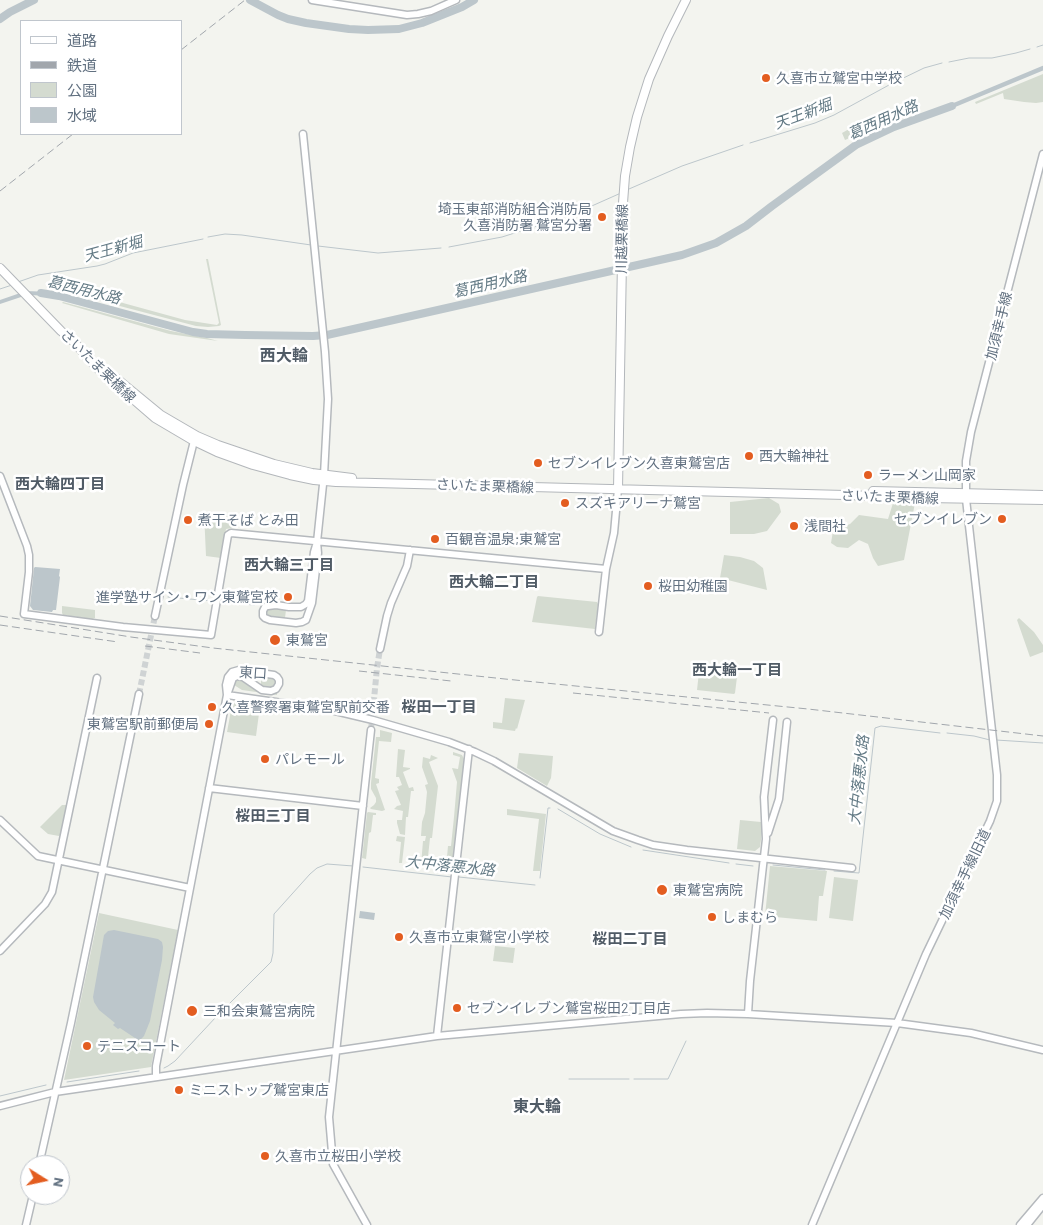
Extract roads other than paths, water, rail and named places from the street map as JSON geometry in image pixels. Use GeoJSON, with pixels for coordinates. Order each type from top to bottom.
{"type":"FeatureCollection","features":[{"type":"Feature","properties":{"kind":"main road","name":"川越栗橋線"},"geometry":{"type":"LineString","coordinates":[[618,487],[624,190],[636,117],[649,79],[686,0]]}},
{"type":"Feature","properties":{"kind":"main road","name":"さいたま栗橋線"},"geometry":{"type":"LineString","coordinates":[[0,262],[14,280]]}},
{"type":"Feature","properties":{"kind":"main road","name":"さいたま栗橋線"},"geometry":{"type":"LineString","coordinates":[[0,268],[36,302],[96,367],[155,418],[195,438],[217,452],[253,465],[290,475],[324,478],[966,496],[1043,500]]}},
{"type":"Feature","properties":{"kind":"main road","name":"さいたま栗橋線"},"geometry":{"type":"LineString","coordinates":[[966,496],[1043,495]]}},
{"type":"Feature","properties":{"kind":"street"},"geometry":{"type":"LineString","coordinates":[[312,0],[413,15],[431,11],[456,0]]}},
{"type":"Feature","properties":{"kind":"street"},"geometry":{"type":"LineString","coordinates":[[303,134],[328,399],[324,478],[317,542],[307,603],[301,607],[276,605],[265,607],[263,611],[265,618],[296,623],[306,620],[312,603],[318,553],[317,542]]}},
{"type":"Feature","properties":{"kind":"street","name":"加須幸手線"},"geometry":{"type":"LineString","coordinates":[[966,496],[966,461],[970,437],[1043,154]]}},
{"type":"Feature","properties":{"kind":"street"},"geometry":{"type":"LineString","coordinates":[[155,616],[195,438]]}},
{"type":"Feature","properties":{"kind":"street"},"geometry":{"type":"LineString","coordinates":[[0,476],[29,555],[30,567],[24,614],[124,627],[211,635],[229,534],[233,533],[606,569]]}},
{"type":"Feature","properties":{"kind":"street"},"geometry":{"type":"LineString","coordinates":[[598,632],[606,569],[614,533],[618,487]]}},
{"type":"Feature","properties":{"kind":"street","name":"加須幸手線旧道"},"geometry":{"type":"LineString","coordinates":[[812,1225],[926,954],[993,814],[997,801],[998,788],[966,496]]}},
{"type":"Feature","properties":{"kind":"street"},"geometry":{"type":"LineString","coordinates":[[380,649],[387,616],[407,566],[410,550]]}},
{"type":"Feature","properties":{"kind":"street","name":"東口"},"geometry":{"type":"LineString","coordinates":[[234,671],[274,674],[279,680],[277,688],[271,691],[262,690],[243,677],[237,676],[233,678],[226,695],[229,674],[234,671]]}},
{"type":"Feature","properties":{"kind":"street"},"geometry":{"type":"LineString","coordinates":[[0,951],[48,900],[52,892],[97,678]]}},
{"type":"Feature","properties":{"kind":"street"},"geometry":{"type":"LineString","coordinates":[[41,1155],[139,694]]}},
{"type":"Feature","properties":{"kind":"street"},"geometry":{"type":"LineString","coordinates":[[156,1077],[156,1066],[226,695],[330,710],[413,731],[469,749],[494,761],[613,831],[638,840],[669,848],[852,868]]}},
{"type":"Feature","properties":{"kind":"street"},"geometry":{"type":"LineString","coordinates":[[748,1014],[766,839],[764,797],[773,720]]}},
{"type":"Feature","properties":{"kind":"street"},"geometry":{"type":"LineString","coordinates":[[766,839],[779,799],[787,722]]}},
{"type":"Feature","properties":{"kind":"street"},"geometry":{"type":"LineString","coordinates":[[367,1225],[333,1164],[329,1117],[371,730]]}},
{"type":"Feature","properties":{"kind":"street"},"geometry":{"type":"LineString","coordinates":[[437,1036],[469,749]]}},
{"type":"Feature","properties":{"kind":"street"},"geometry":{"type":"LineString","coordinates":[[209,788],[363,806]]}},
{"type":"Feature","properties":{"kind":"street"},"geometry":{"type":"LineString","coordinates":[[0,820],[40,857],[190,888]]}},
{"type":"Feature","properties":{"kind":"street"},"geometry":{"type":"LineString","coordinates":[[0,1106],[55,1092],[437,1036],[681,1014],[748,1014],[897,1023],[971,1034],[1043,1050]]}},
{"type":"Feature","properties":{"kind":"street"},"geometry":{"type":"LineString","coordinates":[[1020,1225],[1043,1198]]}},
{"type":"Feature","properties":{"kind":"street"},"geometry":{"type":"LineString","coordinates":[[26,1225],[31,1205]]}},
{"type":"Feature","properties":{"kind":"street"},"geometry":{"type":"LineString","coordinates":[[1027,1225],[1043,1205]]}},
{"type":"Feature","properties":{"kind":"water"},"geometry":{"type":"Polygon","coordinates":[[[26,291],[51,292],[49,296],[30,295],[0,304],[0,300],[26,291]]]}},
{"type":"Feature","properties":{"kind":"water"},"geometry":{"type":"Polygon","coordinates":[[[35,567],[60,569],[56,610],[52,612],[33,610],[30,606],[35,567]]]}},
{"type":"Feature","properties":{"kind":"water"},"geometry":{"type":"Polygon","coordinates":[[[360,911],[375,913],[374,920],[359,918],[360,911]]]}},
{"type":"Feature","properties":{"kind":"water"},"geometry":{"type":"Polygon","coordinates":[[[114,930],[158,939],[162,942],[162,960],[150,1021],[144,1036],[138,1040],[113,1025],[115,1023],[99,1010],[94,1002],[93,997],[104,935],[108,931],[114,930]]]}},
{"type":"Feature","properties":{"kind":"waterway"},"geometry":{"type":"LineString","coordinates":[[0,19],[34,0]]}},
{"type":"Feature","properties":{"kind":"waterway"},"geometry":{"type":"LineString","coordinates":[[250,0],[288,19],[349,29],[368,30],[399,29],[422,23],[462,7],[474,0]]}},
{"type":"Feature","properties":{"kind":"waterway","name":"天王新堀"},"geometry":{"type":"LineString","coordinates":[[1037,47],[1043,45]]}},
{"type":"Feature","properties":{"kind":"waterway","name":"天王新堀"},"geometry":{"type":"LineString","coordinates":[[949,62],[969,58],[992,58],[1030,49]]}},
{"type":"Feature","properties":{"kind":"waterway","name":"天王新堀"},"geometry":{"type":"LineString","coordinates":[[750,143],[815,123],[924,68],[942,63]]}},
{"type":"Feature","properties":{"kind":"waterway"},"geometry":{"type":"LineString","coordinates":[[952,106],[1043,68]]}},
{"type":"Feature","properties":{"kind":"waterway","name":"葛西用水路"},"geometry":{"type":"LineString","coordinates":[[41,293],[59,296],[193,332],[245,335],[327,335],[682,255],[716,243],[746,226],[856,145],[894,127],[952,106]]}},
{"type":"Feature","properties":{"kind":"waterway","name":"天王新堀"},"geometry":{"type":"LineString","coordinates":[[629,189],[682,166],[743,145]]}},
{"type":"Feature","properties":{"kind":"waterway","name":"天王新堀"},"geometry":{"type":"LineString","coordinates":[[449,247],[502,237],[576,213],[621,193]]}},
{"type":"Feature","properties":{"kind":"waterway","name":"天王新堀"},"geometry":{"type":"LineString","coordinates":[[208,237],[225,234],[242,235],[311,245]]}},
{"type":"Feature","properties":{"kind":"waterway","name":"天王新堀"},"geometry":{"type":"LineString","coordinates":[[18,282],[38,275],[97,266],[133,253],[203,239]]}},
{"type":"Feature","properties":{"kind":"waterway","name":"天王新堀"},"geometry":{"type":"LineString","coordinates":[[318,246],[378,253],[441,248]]}},
{"type":"Feature","properties":{"kind":"waterway","name":"天王新堀"},"geometry":{"type":"LineString","coordinates":[[0,289],[12,285]]}},
{"type":"Feature","properties":{"kind":"waterway"},"geometry":{"type":"LineString","coordinates":[[168,597],[212,601]]}},
{"type":"Feature","properties":{"kind":"waterway"},"geometry":{"type":"LineString","coordinates":[[222,602],[254,605]]}},
{"type":"Feature","properties":{"kind":"waterway","name":"大中落悪水路"},"geometry":{"type":"LineString","coordinates":[[834,871],[859,873],[875,728],[881,726],[940,733]]}},
{"type":"Feature","properties":{"kind":"waterway","name":"大中落悪水路"},"geometry":{"type":"LineString","coordinates":[[947,733],[990,740]]}},
{"type":"Feature","properties":{"kind":"waterway","name":"大中落悪水路"},"geometry":{"type":"LineString","coordinates":[[996,740],[1043,743]]}},
{"type":"Feature","properties":{"kind":"waterway","name":"大中落悪水路"},"geometry":{"type":"LineString","coordinates":[[540,878],[548,808],[550,808]]}},
{"type":"Feature","properties":{"kind":"waterway","name":"大中落悪水路"},"geometry":{"type":"LineString","coordinates":[[558,809],[600,834],[631,847]]}},
{"type":"Feature","properties":{"kind":"waterway","name":"大中落悪水路"},"geometry":{"type":"LineString","coordinates":[[643,850],[729,863]]}},
{"type":"Feature","properties":{"kind":"waterway","name":"大中落悪水路"},"geometry":{"type":"LineString","coordinates":[[164,1068],[175,1061],[271,962],[274,914],[310,874],[317,868],[327,864],[353,866]]}},
{"type":"Feature","properties":{"kind":"waterway","name":"大中落悪水路"},"geometry":{"type":"LineString","coordinates":[[736,864],[753,866]]}},
{"type":"Feature","properties":{"kind":"waterway","name":"大中落悪水路"},"geometry":{"type":"LineString","coordinates":[[773,865],[825,870]]}},
{"type":"Feature","properties":{"kind":"waterway","name":"大中落悪水路"},"geometry":{"type":"LineString","coordinates":[[363,867],[452,877]]}},
{"type":"Feature","properties":{"kind":"waterway","name":"大中落悪水路"},"geometry":{"type":"LineString","coordinates":[[459,877],[535,885]]}},
{"type":"Feature","properties":{"kind":"waterway"},"geometry":{"type":"LineString","coordinates":[[634,1079],[668,1079],[686,1041]]}},
{"type":"Feature","properties":{"kind":"waterway","name":"大中落悪水路"},"geometry":{"type":"LineString","coordinates":[[67,1082],[139,1071]]}},
{"type":"Feature","properties":{"kind":"waterway"},"geometry":{"type":"LineString","coordinates":[[569,1079],[629,1079]]}},
{"type":"Feature","properties":{"kind":"waterway","name":"大中落悪水路"},"geometry":{"type":"LineString","coordinates":[[0,1096],[46,1085]]}},
{"type":"Feature","properties":{"kind":"tunnel"},"geometry":{"type":"LineString","coordinates":[[139,694],[155,616]]}},
{"type":"Feature","properties":{"kind":"tunnel"},"geometry":{"type":"LineString","coordinates":[[371,730],[380,649]]}},
{"type":"Feature","properties":{"kind":"railway"},"geometry":{"type":"LineString","coordinates":[[182,49],[245,0]]}},
{"type":"Feature","properties":{"kind":"railway"},"geometry":{"type":"LineString","coordinates":[[0,191],[72,135]]}},
{"type":"Feature","properties":{"kind":"railway"},"geometry":{"type":"LineString","coordinates":[[0,616],[213,648],[808,709],[1043,736]]}},
{"type":"Feature","properties":{"kind":"railway"},"geometry":{"type":"LineString","coordinates":[[0,625],[118,642]]}},
{"type":"Feature","properties":{"kind":"railway"},"geometry":{"type":"LineString","coordinates":[[145,646],[200,653]]}},
{"type":"Feature","properties":{"kind":"railway"},"geometry":{"type":"LineString","coordinates":[[359,671],[451,681]]}},
{"type":"Feature","properties":{"kind":"railway"},"geometry":{"type":"LineString","coordinates":[[573,693],[769,713]]}},
{"type":"Feature","properties":{"kind":"place","name":"久喜市立鷲宮中学校"},"geometry":{"type":"Point","coordinates":[766,78]}},
{"type":"Feature","properties":{"kind":"place","name":"埼玉東部消防組合消防局 久喜消防署 鷲宮分署"},"geometry":{"type":"Point","coordinates":[602,217]}},
{"type":"Feature","properties":{"kind":"place","name":"西大輪神社"},"geometry":{"type":"Point","coordinates":[749,456]}},
{"type":"Feature","properties":{"kind":"place","name":"セブンイレブン久喜東鷲宮店"},"geometry":{"type":"Point","coordinates":[538,463]}},
{"type":"Feature","properties":{"kind":"place","name":"ラーメン山岡家"},"geometry":{"type":"Point","coordinates":[868,475]}},
{"type":"Feature","properties":{"kind":"place","name":"スズキアリーナ鷲宮"},"geometry":{"type":"Point","coordinates":[565,503]}},
{"type":"Feature","properties":{"kind":"place","name":"セブンイレブン"},"geometry":{"type":"Point","coordinates":[1002,519]}},
{"type":"Feature","properties":{"kind":"place","name":"煮干そば とみ田"},"geometry":{"type":"Point","coordinates":[188,520]}},
{"type":"Feature","properties":{"kind":"place","name":"浅間社"},"geometry":{"type":"Point","coordinates":[794,526]}},
{"type":"Feature","properties":{"kind":"place","name":"百観音温泉;東鷲宮"},"geometry":{"type":"Point","coordinates":[435,539]}},
{"type":"Feature","properties":{"kind":"place","name":"桜田幼稚園"},"geometry":{"type":"Point","coordinates":[648,586]}},
{"type":"Feature","properties":{"kind":"place","name":"進学塾サイン・ワン東鷲宮校"},"geometry":{"type":"Point","coordinates":[288,597]}},
{"type":"Feature","properties":{"kind":"place","name":"東鷲宮"},"geometry":{"type":"Point","coordinates":[275,640]}},
{"type":"Feature","properties":{"kind":"place","name":"久喜警察署東鷲宮駅前交番"},"geometry":{"type":"Point","coordinates":[212,707]}},
{"type":"Feature","properties":{"kind":"place","name":"東鷲宮駅前郵便局"},"geometry":{"type":"Point","coordinates":[209,724]}},
{"type":"Feature","properties":{"kind":"place","name":"パレモール"},"geometry":{"type":"Point","coordinates":[265,759]}},
{"type":"Feature","properties":{"kind":"place","name":"東鷲宮病院"},"geometry":{"type":"Point","coordinates":[662,890]}},
{"type":"Feature","properties":{"kind":"place","name":"しまむら"},"geometry":{"type":"Point","coordinates":[712,917]}},
{"type":"Feature","properties":{"kind":"place","name":"久喜市立東鷲宮小学校"},"geometry":{"type":"Point","coordinates":[399,937]}},
{"type":"Feature","properties":{"kind":"place","name":"セブンイレブン鷲宮桜田2丁目店"},"geometry":{"type":"Point","coordinates":[457,1008]}},
{"type":"Feature","properties":{"kind":"place","name":"三和会東鷲宮病院"},"geometry":{"type":"Point","coordinates":[192,1011]}},
{"type":"Feature","properties":{"kind":"place","name":"テニスコート"},"geometry":{"type":"Point","coordinates":[87,1046]}},
{"type":"Feature","properties":{"kind":"place","name":"ミニストップ鷲宮東店"},"geometry":{"type":"Point","coordinates":[179,1090]}},
{"type":"Feature","properties":{"kind":"place","name":"久喜市立桜田小学校"},"geometry":{"type":"Point","coordinates":[265,1156]}},
{"type":"Feature","properties":{"kind":"district","name":"西大輪"},"geometry":{"type":"Point","coordinates":[284,356]}},
{"type":"Feature","properties":{"kind":"district","name":"西大輪四丁目"},"geometry":{"type":"Point","coordinates":[60,484]}},
{"type":"Feature","properties":{"kind":"district","name":"西大輪三丁目"},"geometry":{"type":"Point","coordinates":[289,565]}},
{"type":"Feature","properties":{"kind":"district","name":"西大輪二丁目"},"geometry":{"type":"Point","coordinates":[494,582]}},
{"type":"Feature","properties":{"kind":"district","name":"西大輪一丁目"},"geometry":{"type":"Point","coordinates":[737,670]}},
{"type":"Feature","properties":{"kind":"district","name":"桜田一丁目"},"geometry":{"type":"Point","coordinates":[439,707]}},
{"type":"Feature","properties":{"kind":"district","name":"桜田三丁目"},"geometry":{"type":"Point","coordinates":[273,816]}},
{"type":"Feature","properties":{"kind":"district","name":"桜田二丁目"},"geometry":{"type":"Point","coordinates":[630,939]}},
{"type":"Feature","properties":{"kind":"district","name":"東大輪"},"geometry":{"type":"Point","coordinates":[537,1107]}}]}
